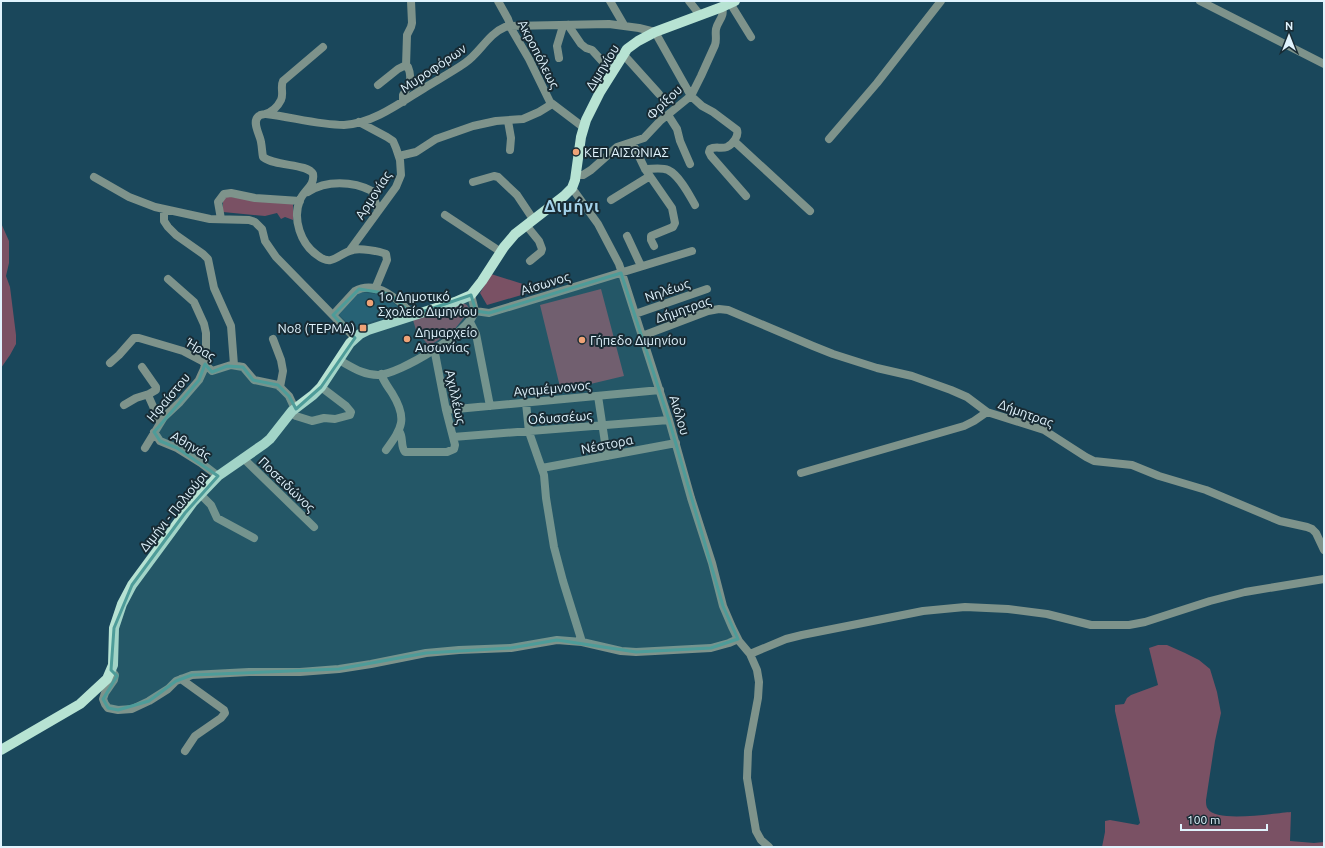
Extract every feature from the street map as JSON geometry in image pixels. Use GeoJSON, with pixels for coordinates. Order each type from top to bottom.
{"type":"FeatureCollection","features":[{"type":"Feature","properties":{"kind":"main road","name":"Διμηνίου"},"geometry":{"type":"LineString","coordinates":[[572,188],[576,175],[583,127],[612,72],[630,46],[655,32],[729,4]]}},
{"type":"Feature","properties":{"kind":"main road","name":"Διμήνι - Παλιούρι"},"geometry":{"type":"LineString","coordinates":[[111,670],[114,628],[122,604],[132,585],[185,513],[218,476],[267,442],[293,411],[313,396],[321,387],[350,343],[355,338],[375,327],[455,302],[471,295],[509,241],[572,188]]}},
{"type":"Feature","properties":{"kind":"main road"},"geometry":{"type":"LineString","coordinates":[[1,750],[80,704],[107,679],[111,670]]}},
{"type":"Feature","properties":{"kind":"street"},"geometry":{"type":"LineString","coordinates":[[403,102],[403,95],[410,84],[409,71],[406,66],[406,35],[412,23],[411,1]]}},
{"type":"Feature","properties":{"kind":"street","name":"Ακροπόλεως"},"geometry":{"type":"LineString","coordinates":[[498,1],[549,100],[552,104],[583,127]]}},
{"type":"Feature","properties":{"kind":"street"},"geometry":{"type":"LineString","coordinates":[[610,1],[624,26]]}},
{"type":"Feature","properties":{"kind":"street"},"geometry":{"type":"LineString","coordinates":[[689,1],[700,15]]}},
{"type":"Feature","properties":{"kind":"street"},"geometry":{"type":"LineString","coordinates":[[829,139],[876,83],[941,1]]}},
{"type":"Feature","properties":{"kind":"street"},"geometry":{"type":"LineString","coordinates":[[1200,1],[1324,64]]}},
{"type":"Feature","properties":{"kind":"street"},"geometry":{"type":"LineString","coordinates":[[729,4],[752,37]]}},
{"type":"Feature","properties":{"kind":"street","name":"Φρίξου"},"geometry":{"type":"LineString","coordinates":[[576,175],[583,175],[591,170],[614,149],[644,138],[691,96],[715,45],[717,38],[716,28],[729,4]]}},
{"type":"Feature","properties":{"kind":"street","name":"Μυροφόρων"},"geometry":{"type":"LineString","coordinates":[[266,114],[326,124],[348,124],[359,122],[383,113],[403,102],[466,62],[494,33],[502,28],[510,26],[602,24],[624,26],[655,32]]}},
{"type":"Feature","properties":{"kind":"street"},"geometry":{"type":"LineString","coordinates":[[560,58],[557,46],[565,25],[581,44],[592,50],[612,72]]}},
{"type":"Feature","properties":{"kind":"street"},"geometry":{"type":"LineString","coordinates":[[655,32],[691,96],[702,106],[736,128],[738,133],[734,141],[725,148],[711,149],[709,153],[746,196]]}},
{"type":"Feature","properties":{"kind":"street"},"geometry":{"type":"LineString","coordinates":[[323,47],[283,81],[281,87],[281,99],[274,109],[266,114],[260,115],[256,122],[264,157],[269,161],[310,170],[313,174],[314,181],[301,199],[297,217],[302,238],[314,253],[326,260],[332,260],[350,250],[362,250],[384,253],[387,255],[384,270],[375,289]]}},
{"type":"Feature","properties":{"kind":"street"},"geometry":{"type":"LineString","coordinates":[[624,54],[659,94]]}},
{"type":"Feature","properties":{"kind":"street"},"geometry":{"type":"LineString","coordinates":[[378,85],[398,69],[406,66]]}},
{"type":"Feature","properties":{"kind":"street"},"geometry":{"type":"LineString","coordinates":[[399,156],[416,152],[431,141],[446,135],[489,122],[520,120],[530,117],[552,104]]}},
{"type":"Feature","properties":{"kind":"street"},"geometry":{"type":"LineString","coordinates":[[668,115],[677,130],[690,164]]}},
{"type":"Feature","properties":{"kind":"street"},"geometry":{"type":"LineString","coordinates":[[508,121],[512,138],[510,150]]}},
{"type":"Feature","properties":{"kind":"street","name":"Αρμονίας"},"geometry":{"type":"LineString","coordinates":[[350,250],[400,180],[401,167],[399,156],[391,140],[359,122]]}},
{"type":"Feature","properties":{"kind":"street"},"geometry":{"type":"LineString","coordinates":[[734,141],[810,211]]}},
{"type":"Feature","properties":{"kind":"street"},"geometry":{"type":"LineString","coordinates":[[632,142],[648,172],[672,208],[675,223],[673,227],[651,236],[654,246]]}},
{"type":"Feature","properties":{"kind":"street"},"geometry":{"type":"LineString","coordinates":[[611,200],[648,172],[663,169],[669,170],[685,186],[695,205]]}},
{"type":"Feature","properties":{"kind":"street"},"geometry":{"type":"LineString","coordinates":[[473,182],[494,176],[499,178],[517,195],[542,249],[541,252],[530,261]]}},
{"type":"Feature","properties":{"kind":"street"},"geometry":{"type":"LineString","coordinates":[[94,177],[129,197],[164,210],[210,219],[249,220],[257,224],[262,229],[265,241],[271,251],[355,338]]}},
{"type":"Feature","properties":{"kind":"street"},"geometry":{"type":"LineString","coordinates":[[221,220],[218,202],[227,193],[234,193],[255,198],[301,199],[315,188],[323,185],[339,183],[354,185],[372,191],[378,211]]}},
{"type":"Feature","properties":{"kind":"street","name":"Αιόλου"},"geometry":{"type":"LineString","coordinates":[[572,188],[602,230],[622,273],[660,390],[723,606],[738,639],[750,654],[757,670],[759,690],[748,751],[747,778],[756,831],[761,840],[769,847]]}},
{"type":"Feature","properties":{"kind":"street"},"geometry":{"type":"LineString","coordinates":[[164,210],[164,221],[168,227],[176,235],[208,259],[214,288],[231,326],[234,365],[241,366],[254,380],[275,384],[280,387],[289,396],[293,411],[298,417],[312,422],[324,418],[335,419],[350,416],[351,412],[346,406],[321,387]]}},
{"type":"Feature","properties":{"kind":"street"},"geometry":{"type":"LineString","coordinates":[[446,215],[501,252]]}},
{"type":"Feature","properties":{"kind":"street"},"geometry":{"type":"LineString","coordinates":[[627,236],[641,266]]}},
{"type":"Feature","properties":{"kind":"street","name":"Αίσωνος"},"geometry":{"type":"LineString","coordinates":[[476,311],[489,312],[692,251]]}},
{"type":"Feature","properties":{"kind":"street","name":"Ηφαίστου"},"geometry":{"type":"LineString","coordinates":[[146,448],[160,422],[198,380],[205,364],[206,354],[204,324],[194,302],[168,279]]}},
{"type":"Feature","properties":{"kind":"street"},"geometry":{"type":"LineString","coordinates":[[333,315],[355,291],[363,288],[375,289],[390,294],[413,315]]}},
{"type":"Feature","properties":{"kind":"street","name":"Νηλέως"},"geometry":{"type":"LineString","coordinates":[[635,314],[707,289]]}},
{"type":"Feature","properties":{"kind":"street"},"geometry":{"type":"LineString","coordinates":[[339,360],[362,372],[370,374],[381,374],[399,369],[459,332],[470,322],[476,311],[471,295]]}},
{"type":"Feature","properties":{"kind":"street","name":"Δήμητρας"},"geometry":{"type":"LineString","coordinates":[[642,336],[708,311],[724,309],[833,354],[870,366],[912,376],[951,390],[967,397],[987,412],[1044,430],[1082,455],[1094,461],[1132,465],[1158,476],[1206,490],[1280,521],[1312,529],[1316,533],[1324,550]]}},
{"type":"Feature","properties":{"kind":"street"},"geometry":{"type":"LineString","coordinates":[[470,322],[476,334],[490,406]]}},
{"type":"Feature","properties":{"kind":"street","name":"Ήρας"},"geometry":{"type":"LineString","coordinates":[[110,363],[136,337],[178,349],[197,358],[212,371],[234,365]]}},
{"type":"Feature","properties":{"kind":"street"},"geometry":{"type":"LineString","coordinates":[[273,339],[281,360],[283,371],[280,387]]}},
{"type":"Feature","properties":{"kind":"street","name":"Αχιλλέως"},"geometry":{"type":"LineString","coordinates":[[399,431],[405,452],[453,451],[455,446],[446,410],[434,348]]}},
{"type":"Feature","properties":{"kind":"street"},"geometry":{"type":"LineString","coordinates":[[124,405],[136,398],[148,395],[155,390],[156,387],[142,367]]}},
{"type":"Feature","properties":{"kind":"street"},"geometry":{"type":"LineString","coordinates":[[381,374],[384,382],[393,395],[401,413],[402,420],[399,431],[386,450]]}},
{"type":"Feature","properties":{"kind":"street","name":"Αγαμέμνονος"},"geometry":{"type":"LineString","coordinates":[[446,410],[660,390]]}},
{"type":"Feature","properties":{"kind":"street"},"geometry":{"type":"LineString","coordinates":[[148,395],[160,422]]}},
{"type":"Feature","properties":{"kind":"street"},"geometry":{"type":"LineString","coordinates":[[598,396],[606,456]]}},
{"type":"Feature","properties":{"kind":"street"},"geometry":{"type":"LineString","coordinates":[[526,402],[529,432],[542,468],[554,547],[582,642]]}},
{"type":"Feature","properties":{"kind":"street"},"geometry":{"type":"LineString","coordinates":[[801,473],[952,430],[974,421],[987,412]]}},
{"type":"Feature","properties":{"kind":"street","name":"Οδυσσέως"},"geometry":{"type":"LineString","coordinates":[[453,437],[669,420]]}},
{"type":"Feature","properties":{"kind":"street","name":"Αθηνάς"},"geometry":{"type":"LineString","coordinates":[[154,432],[162,443],[180,450],[218,476]]}},
{"type":"Feature","properties":{"kind":"street","name":"Νέστορα"},"geometry":{"type":"LineString","coordinates":[[542,468],[676,443]]}},
{"type":"Feature","properties":{"kind":"street","name":"Ποσειδώνος"},"geometry":{"type":"LineString","coordinates":[[242,458],[314,527]]}},
{"type":"Feature","properties":{"kind":"street"},"geometry":{"type":"LineString","coordinates":[[200,495],[211,505],[217,518],[254,538]]}},
{"type":"Feature","properties":{"kind":"street"},"geometry":{"type":"LineString","coordinates":[[750,654],[786,639],[802,635],[946,608],[976,607],[1008,609],[1054,615],[1091,625],[1129,625],[1145,622],[1210,601],[1245,592],[1324,579]]}},
{"type":"Feature","properties":{"kind":"street"},"geometry":{"type":"LineString","coordinates":[[111,670],[115,675],[114,680],[105,693],[103,699],[104,704],[108,708],[118,710],[132,709],[149,702],[181,679],[192,675],[249,672],[300,672],[339,669],[378,663],[413,654],[441,651],[511,648],[557,640],[582,642],[621,651],[643,652],[711,648],[738,639]]}},
{"type":"Feature","properties":{"kind":"street"},"geometry":{"type":"LineString","coordinates":[[181,679],[224,710],[225,713],[221,718],[195,736],[185,751]]}},
{"type":"Feature","properties":{"kind":"highlighted area"},"geometry":{"type":"Polygon","coordinates":[[[621,273],[669,420],[723,606],[738,639],[711,648],[636,652],[557,640],[511,648],[426,653],[339,669],[192,675],[176,681],[149,701],[118,710],[108,708],[103,699],[117,676],[111,670],[114,628],[132,585],[185,513],[218,476],[177,448],[160,441],[154,432],[199,380],[205,364],[212,372],[227,366],[243,367],[253,380],[278,385],[289,396],[296,409],[321,387],[355,338],[333,315],[359,289],[390,294],[413,315],[471,295],[476,311],[489,313],[621,273]]]}},
{"type":"Feature","properties":{"kind":"shaded area"},"geometry":{"type":"Polygon","coordinates":[[[223,196],[293,204],[293,220],[285,217],[281,219],[277,213],[265,216],[223,212],[223,196]]]}},
{"type":"Feature","properties":{"kind":"shaded area"},"geometry":{"type":"Polygon","coordinates":[[[1,223],[9,241],[9,263],[6,276],[10,287],[16,344],[1,368],[1,223]]]}},
{"type":"Feature","properties":{"kind":"shaded area"},"geometry":{"type":"Polygon","coordinates":[[[491,274],[529,286],[535,291],[487,305],[480,293],[491,274]]]}},
{"type":"Feature","properties":{"kind":"shaded area","name":"Γήπεδο Διμηνίου"},"geometry":{"type":"Polygon","coordinates":[[[601,289],[624,376],[561,391],[540,305],[601,289]]]}},
{"type":"Feature","properties":{"kind":"shaded area","name":"1ο Δημοτικό Σχολείο Διμηνίου"},"geometry":{"type":"Polygon","coordinates":[[[359,292],[383,295],[403,311],[353,328],[337,313],[359,292]]]}},
{"type":"Feature","properties":{"kind":"shaded area"},"geometry":{"type":"Polygon","coordinates":[[[463,303],[467,305],[470,310],[454,330],[429,346],[416,330],[413,320],[463,303]]]}},
{"type":"Feature","properties":{"kind":"shaded area"},"geometry":{"type":"Polygon","coordinates":[[[1158,645],[1167,645],[1185,653],[1199,660],[1210,669],[1217,692],[1221,713],[1206,800],[1206,806],[1208,809],[1213,813],[1222,816],[1246,816],[1291,812],[1290,841],[1314,843],[1324,842],[1324,847],[1102,847],[1105,832],[1105,821],[1110,820],[1138,825],[1140,823],[1115,711],[1115,705],[1124,704],[1127,698],[1131,695],[1158,685],[1149,648],[1158,645]]]}},
{"type":"Feature","properties":{"kind":"place","name":"ΚΕΠ ΑΙΣΩΝΙΑΣ"},"geometry":{"type":"Point","coordinates":[576,152]}},
{"type":"Feature","properties":{"kind":"place","name":"1ο Δημοτικό Σχολείο Διμηνίου"},"geometry":{"type":"Point","coordinates":[370,303]}},
{"type":"Feature","properties":{"kind":"place","name":"Νο8 (ΤΕΡΜΑ)"},"geometry":{"type":"Point","coordinates":[363,328]}},
{"type":"Feature","properties":{"kind":"place","name":"Δημαρχείο Αισωνίας"},"geometry":{"type":"Point","coordinates":[407,339]}},
{"type":"Feature","properties":{"kind":"place","name":"Γήπεδο Διμηνίου"},"geometry":{"type":"Point","coordinates":[582,340]}},
{"type":"Feature","properties":{"kind":"district","name":"Διμήνι"},"geometry":{"type":"Point","coordinates":[572,205]}}]}
